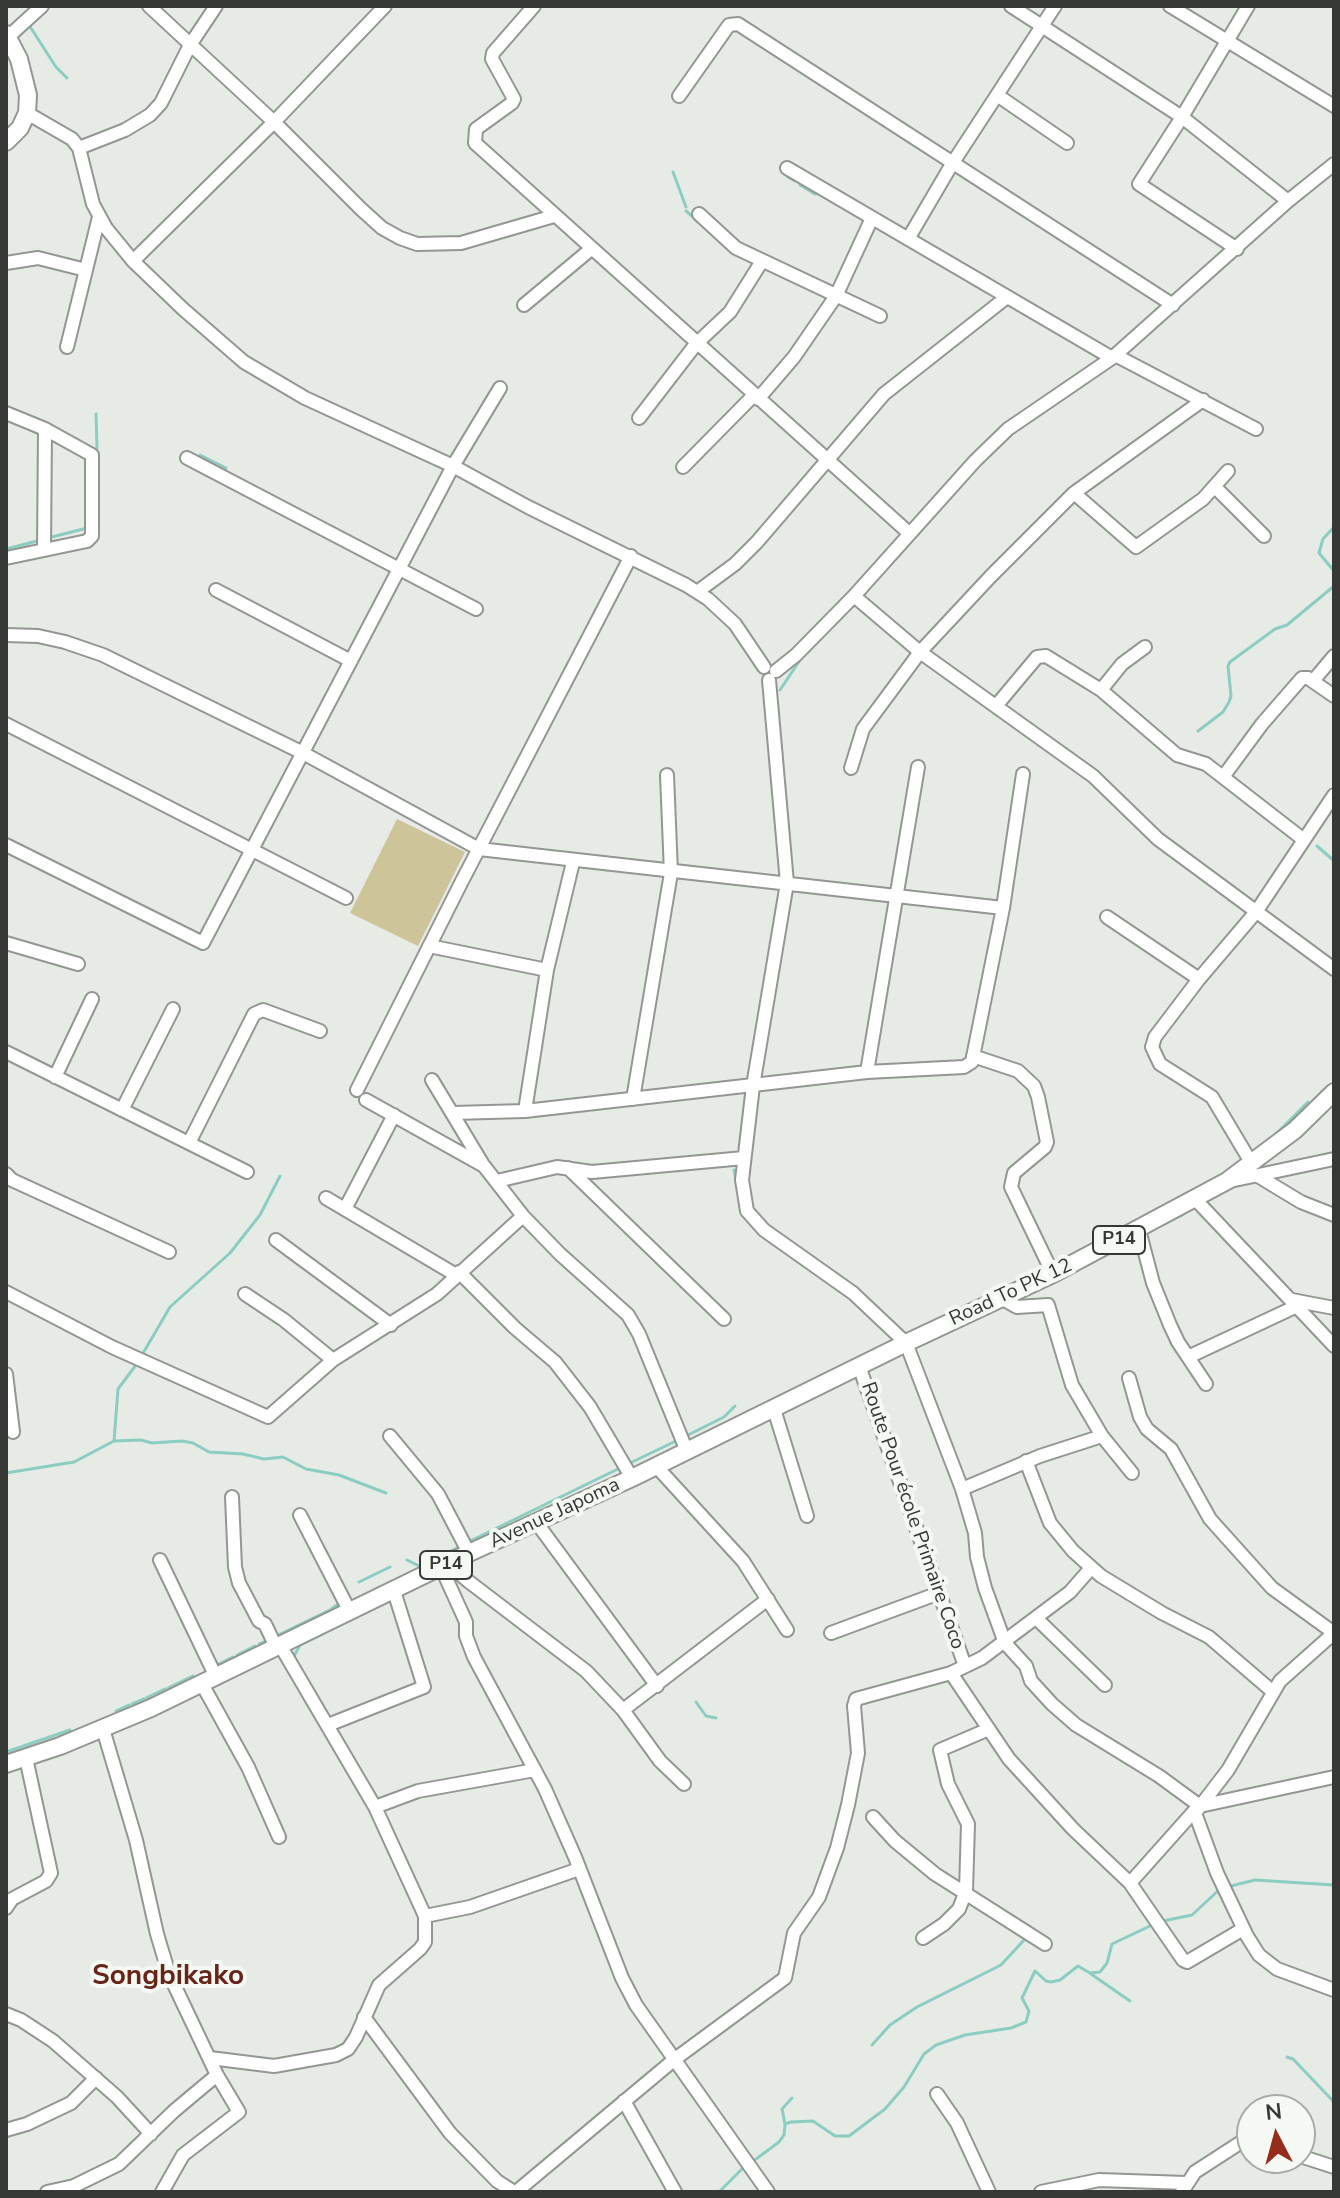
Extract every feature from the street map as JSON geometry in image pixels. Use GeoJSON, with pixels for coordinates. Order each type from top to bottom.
{"type":"FeatureCollection","features":[{"type":"Feature","properties":{"kind":"main road"},"geometry":{"type":"LineString","coordinates":[[6,142],[20,128],[27,113],[24,77],[7,36]]}},
{"type":"Feature","properties":{"kind":"main road","name":"Road To PK 12"},"geometry":{"type":"LineString","coordinates":[[882,1355],[1053,1274],[1227,1181],[1255,1170],[1334,1092]]}},
{"type":"Feature","properties":{"kind":"main road","name":"Avenue Japoma"},"geometry":{"type":"LineString","coordinates":[[6,1764],[103,1729],[209,1680],[882,1355]]}},
{"type":"Feature","properties":{"kind":"street"},"geometry":{"type":"LineString","coordinates":[[7,36],[42,6]]}},
{"type":"Feature","properties":{"kind":"street"},"geometry":{"type":"LineString","coordinates":[[149,6],[382,228],[417,244],[461,243],[554,216]]}},
{"type":"Feature","properties":{"kind":"street"},"geometry":{"type":"LineString","coordinates":[[79,148],[125,130],[150,115],[161,103],[190,45],[216,6]]}},
{"type":"Feature","properties":{"kind":"street"},"geometry":{"type":"LineString","coordinates":[[133,261],[274,122],[385,6]]}},
{"type":"Feature","properties":{"kind":"street"},"geometry":{"type":"LineString","coordinates":[[534,6],[492,56],[513,95],[512,103],[476,129],[474,139],[479,147],[909,533]]}},
{"type":"Feature","properties":{"kind":"street"},"geometry":{"type":"LineString","coordinates":[[1011,6],[1182,117],[1288,201]]}},
{"type":"Feature","properties":{"kind":"street"},"geometry":{"type":"LineString","coordinates":[[908,239],[952,164],[1055,6]]}},
{"type":"Feature","properties":{"kind":"street"},"geometry":{"type":"LineString","coordinates":[[1170,6],[1334,106]]}},
{"type":"Feature","properties":{"kind":"street"},"geometry":{"type":"LineString","coordinates":[[1237,249],[1139,184],[1248,6]]}},
{"type":"Feature","properties":{"kind":"street"},"geometry":{"type":"LineString","coordinates":[[679,96],[729,25],[738,24],[1173,305]]}},
{"type":"Feature","properties":{"kind":"street"},"geometry":{"type":"LineString","coordinates":[[997,95],[1067,143]]}},
{"type":"Feature","properties":{"kind":"street"},"geometry":{"type":"LineString","coordinates":[[27,113],[63,131],[79,148],[99,217],[133,261],[244,362],[275,382],[453,466],[697,592],[735,624],[770,673],[787,883],[744,1158],[743,1196],[747,1211],[754,1221],[853,1293],[906,1343],[962,1489],[975,1533],[985,1588],[1005,1643],[1026,1666],[1031,1681],[1066,1716],[1174,1786],[1198,1808]]}},
{"type":"Feature","properties":{"kind":"street"},"geometry":{"type":"LineString","coordinates":[[770,673],[796,655],[854,596],[1008,429],[1114,356],[1334,164]]}},
{"type":"Feature","properties":{"kind":"street"},"geometry":{"type":"LineString","coordinates":[[787,168],[1007,297],[1256,429]]}},
{"type":"Feature","properties":{"kind":"street"},"geometry":{"type":"LineString","coordinates":[[699,214],[736,248],[880,316]]}},
{"type":"Feature","properties":{"kind":"street"},"geometry":{"type":"LineString","coordinates":[[67,347],[99,217]]}},
{"type":"Feature","properties":{"kind":"street"},"geometry":{"type":"LineString","coordinates":[[683,467],[794,357],[836,296],[872,218]]}},
{"type":"Feature","properties":{"kind":"street"},"geometry":{"type":"LineString","coordinates":[[524,305],[591,249]]}},
{"type":"Feature","properties":{"kind":"street"},"geometry":{"type":"LineString","coordinates":[[6,263],[38,258],[86,270]]}},
{"type":"Feature","properties":{"kind":"street"},"geometry":{"type":"LineString","coordinates":[[639,418],[696,344],[730,312],[762,261]]}},
{"type":"Feature","properties":{"kind":"street"},"geometry":{"type":"LineString","coordinates":[[697,592],[735,564],[884,394],[1007,297]]}},
{"type":"Feature","properties":{"kind":"street"},"geometry":{"type":"LineString","coordinates":[[6,845],[203,943],[453,466],[500,388]]}},
{"type":"Feature","properties":{"kind":"street"},"geometry":{"type":"LineString","coordinates":[[851,768],[863,729],[920,652],[1074,493],[1203,400]]}},
{"type":"Feature","properties":{"kind":"street"},"geometry":{"type":"LineString","coordinates":[[6,413],[90,453],[94,460],[90,539],[6,558]]}},
{"type":"Feature","properties":{"kind":"street"},"geometry":{"type":"LineString","coordinates":[[44,549],[45,429]]}},
{"type":"Feature","properties":{"kind":"street"},"geometry":{"type":"LineString","coordinates":[[187,458],[476,609]]}},
{"type":"Feature","properties":{"kind":"street"},"geometry":{"type":"LineString","coordinates":[[1074,493],[1136,547],[1192,508],[1228,471]]}},
{"type":"Feature","properties":{"kind":"street"},"geometry":{"type":"LineString","coordinates":[[1215,487],[1264,536]]}},
{"type":"Feature","properties":{"kind":"street"},"geometry":{"type":"LineString","coordinates":[[357,1090],[631,556]]}},
{"type":"Feature","properties":{"kind":"street"},"geometry":{"type":"LineString","coordinates":[[216,590],[351,661]]}},
{"type":"Feature","properties":{"kind":"street"},"geometry":{"type":"LineString","coordinates":[[854,596],[920,652],[1093,776],[1158,839],[1334,969]]}},
{"type":"Feature","properties":{"kind":"street"},"geometry":{"type":"LineString","coordinates":[[6,635],[38,636],[83,647],[303,753],[479,849],[573,862],[1003,908]]}},
{"type":"Feature","properties":{"kind":"street"},"geometry":{"type":"LineString","coordinates":[[1101,690],[1122,664],[1145,647]]}},
{"type":"Feature","properties":{"kind":"street"},"geometry":{"type":"LineString","coordinates":[[996,706],[1041,655],[1101,690],[1177,755],[1206,764],[1304,840]]}},
{"type":"Feature","properties":{"kind":"street"},"geometry":{"type":"LineString","coordinates":[[1313,681],[1334,656]]}},
{"type":"Feature","properties":{"kind":"street"},"geometry":{"type":"LineString","coordinates":[[1223,777],[1262,724],[1302,678],[1313,681],[1334,696]]}},
{"type":"Feature","properties":{"kind":"street"},"geometry":{"type":"LineString","coordinates":[[6,724],[346,898]]}},
{"type":"Feature","properties":{"kind":"street"},"geometry":{"type":"LineString","coordinates":[[867,1072],[918,767]]}},
{"type":"Feature","properties":{"kind":"street"},"geometry":{"type":"LineString","coordinates":[[453,1113],[525,1111],[867,1072],[964,1067],[972,1062],[1003,908],[1023,774]]}},
{"type":"Feature","properties":{"kind":"street"},"geometry":{"type":"LineString","coordinates":[[633,1099],[671,873],[667,775]]}},
{"type":"Feature","properties":{"kind":"street"},"geometry":{"type":"LineString","coordinates":[[1334,795],[1256,912],[1199,979],[1155,1037],[1152,1047],[1160,1064],[1212,1097],[1255,1170],[1301,1202],[1334,1215]]}},
{"type":"Feature","properties":{"kind":"street"},"geometry":{"type":"LineString","coordinates":[[525,1111],[547,970],[573,862]]}},
{"type":"Feature","properties":{"kind":"street"},"geometry":{"type":"LineString","coordinates":[[1107,917],[1199,979]]}},
{"type":"Feature","properties":{"kind":"street"},"geometry":{"type":"LineString","coordinates":[[6,943],[78,964]]}},
{"type":"Feature","properties":{"kind":"street"},"geometry":{"type":"LineString","coordinates":[[429,946],[547,970]]}},
{"type":"Feature","properties":{"kind":"street"},"geometry":{"type":"LineString","coordinates":[[55,1077],[92,999]]}},
{"type":"Feature","properties":{"kind":"street"},"geometry":{"type":"LineString","coordinates":[[122,1110],[173,1009]]}},
{"type":"Feature","properties":{"kind":"street"},"geometry":{"type":"LineString","coordinates":[[189,1143],[254,1014],[263,1010],[320,1031]]}},
{"type":"Feature","properties":{"kind":"street"},"geometry":{"type":"LineString","coordinates":[[6,1052],[247,1172]]}},
{"type":"Feature","properties":{"kind":"street"},"geometry":{"type":"LineString","coordinates":[[973,1056],[1018,1071],[1034,1086],[1047,1142],[1014,1173],[1011,1187],[1053,1274]]}},
{"type":"Feature","properties":{"kind":"street"},"geometry":{"type":"LineString","coordinates":[[432,1080],[484,1166],[523,1216],[628,1315],[639,1334],[686,1449]]}},
{"type":"Feature","properties":{"kind":"street"},"geometry":{"type":"LineString","coordinates":[[366,1100],[484,1166]]}},
{"type":"Feature","properties":{"kind":"street"},"geometry":{"type":"LineString","coordinates":[[345,1209],[394,1115]]}},
{"type":"Feature","properties":{"kind":"street"},"geometry":{"type":"LineString","coordinates":[[497,1181],[566,1166],[592,1172],[744,1158]]}},
{"type":"Feature","properties":{"kind":"street"},"geometry":{"type":"LineString","coordinates":[[1255,1170],[1334,1159]]}},
{"type":"Feature","properties":{"kind":"street"},"geometry":{"type":"LineString","coordinates":[[566,1166],[724,1319]]}},
{"type":"Feature","properties":{"kind":"street"},"geometry":{"type":"LineString","coordinates":[[8,1182],[169,1252]]}},
{"type":"Feature","properties":{"kind":"street"},"geometry":{"type":"LineString","coordinates":[[326,1198],[457,1274],[555,1362],[590,1407],[632,1478]]}},
{"type":"Feature","properties":{"kind":"street"},"geometry":{"type":"LineString","coordinates":[[1196,1200],[1334,1346]]}},
{"type":"Feature","properties":{"kind":"street"},"geometry":{"type":"LineString","coordinates":[[6,1292],[112,1347],[264,1416],[271,1416],[333,1360],[437,1294],[523,1216]]}},
{"type":"Feature","properties":{"kind":"street"},"geometry":{"type":"LineString","coordinates":[[1139,1230],[1153,1283],[1178,1342],[1206,1384]]}},
{"type":"Feature","properties":{"kind":"street"},"geometry":{"type":"LineString","coordinates":[[276,1240],[391,1325]]}},
{"type":"Feature","properties":{"kind":"street"},"geometry":{"type":"LineString","coordinates":[[245,1294],[284,1320],[333,1360]]}},
{"type":"Feature","properties":{"kind":"street"},"geometry":{"type":"LineString","coordinates":[[1001,1298],[1017,1307],[1048,1305],[1072,1385],[1102,1436],[1132,1473]]}},
{"type":"Feature","properties":{"kind":"street"},"geometry":{"type":"LineString","coordinates":[[1188,1357],[1294,1303],[1334,1308]]}},
{"type":"Feature","properties":{"kind":"street","name":"Route Pour école Primaire Coco"},"geometry":{"type":"LineString","coordinates":[[859,1366],[965,1666]]}},
{"type":"Feature","properties":{"kind":"street"},"geometry":{"type":"LineString","coordinates":[[6,1374],[13,1432]]}},
{"type":"Feature","properties":{"kind":"street"},"geometry":{"type":"LineString","coordinates":[[1129,1378],[1140,1417],[1147,1429],[1171,1449],[1210,1519],[1272,1588],[1334,1633],[1287,1673],[1272,1691],[1228,1770],[1130,1883]]}},
{"type":"Feature","properties":{"kind":"street"},"geometry":{"type":"LineString","coordinates":[[774,1409],[807,1516]]}},
{"type":"Feature","properties":{"kind":"street"},"geometry":{"type":"LineString","coordinates":[[390,1436],[438,1494],[469,1553]]}},
{"type":"Feature","properties":{"kind":"street"},"geometry":{"type":"LineString","coordinates":[[962,1489],[1026,1461],[1102,1436]]}},
{"type":"Feature","properties":{"kind":"street"},"geometry":{"type":"LineString","coordinates":[[1026,1461],[1050,1523],[1060,1538],[1091,1568],[1162,1613],[1209,1637],[1272,1691]]}},
{"type":"Feature","properties":{"kind":"street"},"geometry":{"type":"LineString","coordinates":[[656,1466],[743,1561],[787,1630]]}},
{"type":"Feature","properties":{"kind":"street"},"geometry":{"type":"LineString","coordinates":[[210,2058],[274,2066],[336,2055],[348,2049],[379,1985],[425,1942],[425,1916],[375,1807],[328,1725],[265,1624],[259,1621],[239,1583],[235,1567],[232,1497]]}},
{"type":"Feature","properties":{"kind":"street"},"geometry":{"type":"LineString","coordinates":[[300,1515],[350,1612]]}},
{"type":"Feature","properties":{"kind":"street"},"geometry":{"type":"LineString","coordinates":[[536,1522],[657,1686]]}},
{"type":"Feature","properties":{"kind":"street"},"geometry":{"type":"LineString","coordinates":[[160,1560],[279,1837]]}},
{"type":"Feature","properties":{"kind":"street"},"geometry":{"type":"LineString","coordinates":[[445,1565],[586,1671],[623,1710],[652,1751],[684,1784]]}},
{"type":"Feature","properties":{"kind":"street"},"geometry":{"type":"LineString","coordinates":[[445,1565],[466,1622],[466,1636],[474,1657],[535,1770],[622,1978],[636,2005],[768,2192]]}},
{"type":"Feature","properties":{"kind":"street"},"geometry":{"type":"LineString","coordinates":[[364,2017],[450,2133],[497,2181],[515,2192],[675,2059],[785,1978],[794,1933],[819,1897],[837,1848],[848,1805],[858,1753],[856,1699],[951,1673],[965,1666],[1005,1643],[1070,1592],[1091,1568]]}},
{"type":"Feature","properties":{"kind":"street"},"geometry":{"type":"LineString","coordinates":[[328,1725],[424,1687],[394,1591]]}},
{"type":"Feature","properties":{"kind":"street"},"geometry":{"type":"LineString","coordinates":[[831,1633],[939,1593]]}},
{"type":"Feature","properties":{"kind":"street"},"geometry":{"type":"LineString","coordinates":[[623,1710],[768,1599]]}},
{"type":"Feature","properties":{"kind":"street"},"geometry":{"type":"LineString","coordinates":[[1036,1618],[1105,1685]]}},
{"type":"Feature","properties":{"kind":"street"},"geometry":{"type":"LineString","coordinates":[[951,1673],[1024,1777],[1130,1883],[1185,1962],[1243,1929]]}},
{"type":"Feature","properties":{"kind":"street"},"geometry":{"type":"LineString","coordinates":[[103,1729],[136,1840],[169,1974],[217,2075],[239,2112],[183,2155],[162,2192]]}},
{"type":"Feature","properties":{"kind":"street"},"geometry":{"type":"LineString","coordinates":[[923,1938],[959,1909],[966,1891],[968,1824],[948,1784],[940,1750],[989,1729]]}},
{"type":"Feature","properties":{"kind":"street"},"geometry":{"type":"LineString","coordinates":[[6,1906],[46,1881],[51,1873],[26,1758]]}},
{"type":"Feature","properties":{"kind":"street"},"geometry":{"type":"LineString","coordinates":[[375,1807],[418,1791],[535,1770]]}},
{"type":"Feature","properties":{"kind":"street"},"geometry":{"type":"LineString","coordinates":[[1198,1808],[1334,1777]]}},
{"type":"Feature","properties":{"kind":"street"},"geometry":{"type":"LineString","coordinates":[[1198,1808],[1195,1817],[1217,1873],[1259,1955],[1277,1969],[1334,1990]]}},
{"type":"Feature","properties":{"kind":"street"},"geometry":{"type":"LineString","coordinates":[[873,1817],[895,1841],[935,1874],[1045,1944]]}},
{"type":"Feature","properties":{"kind":"street"},"geometry":{"type":"LineString","coordinates":[[425,1916],[479,1904],[579,1869]]}},
{"type":"Feature","properties":{"kind":"street"},"geometry":{"type":"LineString","coordinates":[[6,2014],[53,2041],[117,2097],[151,2134]]}},
{"type":"Feature","properties":{"kind":"street"},"geometry":{"type":"LineString","coordinates":[[47,2192],[74,2186],[111,2169],[217,2075]]}},
{"type":"Feature","properties":{"kind":"street"},"geometry":{"type":"LineString","coordinates":[[6,2130],[27,2124],[71,2103],[96,2078]]}},
{"type":"Feature","properties":{"kind":"street"},"geometry":{"type":"LineString","coordinates":[[937,2094],[957,2123],[989,2192]]}},
{"type":"Feature","properties":{"kind":"street"},"geometry":{"type":"LineString","coordinates":[[624,2101],[675,2192]]}},
{"type":"Feature","properties":{"kind":"street"},"geometry":{"type":"LineString","coordinates":[[1041,2192],[1099,2180],[1184,2188],[1195,2172],[1236,2145]]}},
{"type":"Feature","properties":{"kind":"shaded area"},"geometry":{"type":"Polygon","coordinates":[[[397,819],[465,852],[418,946],[350,913],[397,819]]]}},
{"type":"Feature","properties":{"kind":"waterway"},"geometry":{"type":"LineString","coordinates":[[29,25],[56,67],[67,78]]}},
{"type":"Feature","properties":{"kind":"waterway"},"geometry":{"type":"LineString","coordinates":[[673,172],[686,207]]}},
{"type":"Feature","properties":{"kind":"waterway"},"geometry":{"type":"LineString","coordinates":[[788,177],[795,181]]}},
{"type":"Feature","properties":{"kind":"waterway"},"geometry":{"type":"LineString","coordinates":[[800,185],[815,194],[822,193]]}},
{"type":"Feature","properties":{"kind":"waterway"},"geometry":{"type":"LineString","coordinates":[[686,211],[708,230]]}},
{"type":"Feature","properties":{"kind":"waterway"},"geometry":{"type":"LineString","coordinates":[[95,451],[96,414]]}},
{"type":"Feature","properties":{"kind":"waterway"},"geometry":{"type":"LineString","coordinates":[[27,428],[41,435]]}},
{"type":"Feature","properties":{"kind":"waterway"},"geometry":{"type":"LineString","coordinates":[[200,455],[226,468]]}},
{"type":"Feature","properties":{"kind":"waterway"},"geometry":{"type":"LineString","coordinates":[[48,538],[87,528],[87,525]]}},
{"type":"Feature","properties":{"kind":"waterway"},"geometry":{"type":"LineString","coordinates":[[1334,527],[1323,539],[1319,553],[1334,571]]}},
{"type":"Feature","properties":{"kind":"waterway"},"geometry":{"type":"LineString","coordinates":[[6,549],[41,540]]}},
{"type":"Feature","properties":{"kind":"waterway"},"geometry":{"type":"LineString","coordinates":[[1198,731],[1223,712],[1229,702],[1230,662],[1275,629],[1287,625],[1334,586]]}},
{"type":"Feature","properties":{"kind":"waterway"},"geometry":{"type":"LineString","coordinates":[[780,690],[802,657]]}},
{"type":"Feature","properties":{"kind":"waterway"},"geometry":{"type":"LineString","coordinates":[[1317,846],[1333,860]]}},
{"type":"Feature","properties":{"kind":"waterway"},"geometry":{"type":"LineString","coordinates":[[1274,1136],[1308,1102]]}},
{"type":"Feature","properties":{"kind":"waterway"},"geometry":{"type":"LineString","coordinates":[[734,1170],[741,1205]]}},
{"type":"Feature","properties":{"kind":"waterway"},"geometry":{"type":"LineString","coordinates":[[142,1355],[170,1307],[230,1253],[260,1215],[280,1176]]}},
{"type":"Feature","properties":{"kind":"waterway"},"geometry":{"type":"LineString","coordinates":[[1164,1224],[1184,1214]]}},
{"type":"Feature","properties":{"kind":"waterway"},"geometry":{"type":"LineString","coordinates":[[114,1441],[118,1389],[139,1361]]}},
{"type":"Feature","properties":{"kind":"waterway"},"geometry":{"type":"LineString","coordinates":[[686,1436],[724,1417],[735,1406]]}},
{"type":"Feature","properties":{"kind":"waterway"},"geometry":{"type":"LineString","coordinates":[[628,1464],[678,1440]]}},
{"type":"Feature","properties":{"kind":"waterway"},"geometry":{"type":"LineString","coordinates":[[6,1473],[74,1462],[114,1441],[182,1441],[209,1452],[264,1459],[283,1457],[306,1469],[339,1475],[386,1493]]}},
{"type":"Feature","properties":{"kind":"waterway"},"geometry":{"type":"LineString","coordinates":[[468,1542],[620,1468]]}},
{"type":"Feature","properties":{"kind":"waterway"},"geometry":{"type":"LineString","coordinates":[[407,1560],[419,1566],[457,1548]]}},
{"type":"Feature","properties":{"kind":"waterway"},"geometry":{"type":"LineString","coordinates":[[460,1566],[478,1557]]}},
{"type":"Feature","properties":{"kind":"waterway"},"geometry":{"type":"LineString","coordinates":[[359,1582],[390,1567]]}},
{"type":"Feature","properties":{"kind":"waterway"},"geometry":{"type":"LineString","coordinates":[[415,1588],[437,1578]]}},
{"type":"Feature","properties":{"kind":"waterway"},"geometry":{"type":"LineString","coordinates":[[294,1656],[300,1645],[391,1600]]}},
{"type":"Feature","properties":{"kind":"waterway"},"geometry":{"type":"LineString","coordinates":[[274,1637],[341,1602]]}},
{"type":"Feature","properties":{"kind":"waterway"},"geometry":{"type":"LineString","coordinates":[[259,1644],[270,1639]]}},
{"type":"Feature","properties":{"kind":"waterway"},"geometry":{"type":"LineString","coordinates":[[237,1655],[255,1646]]}},
{"type":"Feature","properties":{"kind":"waterway"},"geometry":{"type":"LineString","coordinates":[[217,1665],[233,1657]]}},
{"type":"Feature","properties":{"kind":"waterway"},"geometry":{"type":"LineString","coordinates":[[168,1688],[193,1676]]}},
{"type":"Feature","properties":{"kind":"waterway"},"geometry":{"type":"LineString","coordinates":[[146,1698],[165,1689]]}},
{"type":"Feature","properties":{"kind":"waterway"},"geometry":{"type":"LineString","coordinates":[[132,1704],[144,1699]]}},
{"type":"Feature","properties":{"kind":"waterway"},"geometry":{"type":"LineString","coordinates":[[696,1702],[706,1716],[716,1718]]}},
{"type":"Feature","properties":{"kind":"waterway"},"geometry":{"type":"LineString","coordinates":[[116,1711],[129,1705]]}},
{"type":"Feature","properties":{"kind":"waterway"},"geometry":{"type":"LineString","coordinates":[[6,1752],[70,1730]]}},
{"type":"Feature","properties":{"kind":"waterway"},"geometry":{"type":"LineString","coordinates":[[1227,1887],[1255,1880],[1334,1885]]}},
{"type":"Feature","properties":{"kind":"waterway"},"geometry":{"type":"LineString","coordinates":[[1163,1921],[1192,1915],[1220,1889]]}},
{"type":"Feature","properties":{"kind":"waterway"},"geometry":{"type":"LineString","coordinates":[[785,2124],[813,2121],[835,2136],[849,2136],[885,2109],[904,2087],[924,2054],[936,2045],[965,2035],[1011,2028],[1026,2022],[1029,2011],[1022,1998],[1035,1971],[1051,1982],[1060,1980],[1078,1966],[1090,1973],[1100,1972],[1107,1963],[1112,1944],[1152,1925]]}},
{"type":"Feature","properties":{"kind":"waterway"},"geometry":{"type":"LineString","coordinates":[[872,2045],[890,2025],[917,2007],[1001,1965],[1025,1939]]}},
{"type":"Feature","properties":{"kind":"waterway"},"geometry":{"type":"LineString","coordinates":[[1091,1974],[1130,2001]]}},
{"type":"Feature","properties":{"kind":"waterway"},"geometry":{"type":"LineString","coordinates":[[1287,2057],[1293,2059],[1334,2102]]}},
{"type":"Feature","properties":{"kind":"waterway"},"geometry":{"type":"LineString","coordinates":[[785,2124],[782,2109],[792,2098]]}},
{"type":"Feature","properties":{"kind":"waterway"},"geometry":{"type":"LineString","coordinates":[[752,2162],[779,2142],[785,2125]]}},
{"type":"Feature","properties":{"kind":"waterway"},"geometry":{"type":"LineString","coordinates":[[719,2192],[745,2166]]}},
{"type":"Feature","properties":{"kind":"district","name":"Songbikako"},"geometry":{"type":"Point","coordinates":[168,1977]}}]}
